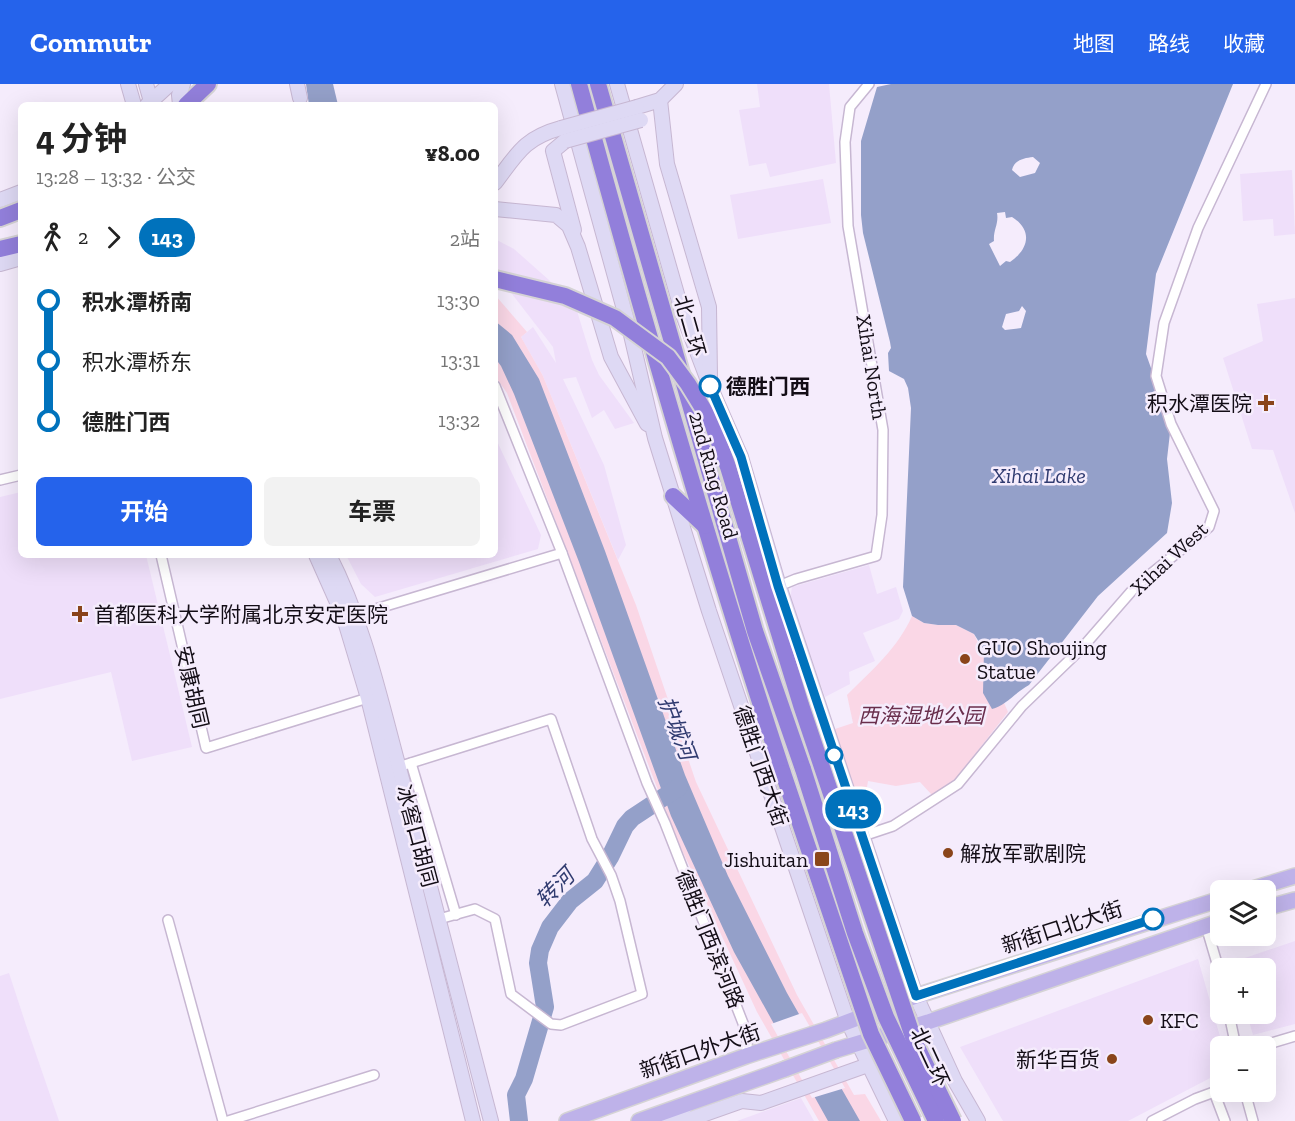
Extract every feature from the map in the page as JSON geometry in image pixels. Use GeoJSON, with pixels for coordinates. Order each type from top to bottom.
{"type":"FeatureCollection","features":[{"type":"Feature","properties":{"kind":"highway"},"geometry":{"type":"LineString","coordinates":[[189,102],[208,84]]}},
{"type":"Feature","properties":{"kind":"highway","name":"2nd Ring Road"},"geometry":{"type":"LineString","coordinates":[[579,84],[642,316],[738,637],[783,773]]}},
{"type":"Feature","properties":{"kind":"highway","name":"北二环"},"geometry":{"type":"LineString","coordinates":[[598,84],[755,631],[803,769],[855,933],[886,1017],[918,1088],[936,1121]]}},
{"type":"Feature","properties":{"kind":"highway"},"geometry":{"type":"LineString","coordinates":[[0,220],[18,211]]}},
{"type":"Feature","properties":{"kind":"highway"},"geometry":{"type":"LineString","coordinates":[[0,220],[18,217]]}},
{"type":"Feature","properties":{"kind":"highway"},"geometry":{"type":"LineString","coordinates":[[0,249],[18,245]]}},
{"type":"Feature","properties":{"kind":"highway"},"geometry":{"type":"LineString","coordinates":[[498,280],[565,296],[615,318],[668,357],[712,423],[728,467],[801,705],[915,1043],[953,1121]]}},
{"type":"Feature","properties":{"kind":"highway"},"geometry":{"type":"LineString","coordinates":[[673,496],[705,526]]}},
{"type":"Feature","properties":{"kind":"highway"},"geometry":{"type":"LineString","coordinates":[[731,547],[735,504]]}},
{"type":"Feature","properties":{"kind":"highway","name":"北二环"},"geometry":{"type":"LineString","coordinates":[[783,773],[871,1034],[913,1121]]}},
{"type":"Feature","properties":{"kind":"main road"},"geometry":{"type":"LineString","coordinates":[[1276,882],[1295,876]]}},
{"type":"Feature","properties":{"kind":"main road"},"geometry":{"type":"LineString","coordinates":[[1276,905],[1295,900]]}},
{"type":"Feature","properties":{"kind":"main road","name":"新街口北大街"},"geometry":{"type":"LineString","coordinates":[[848,1022],[916,996],[1210,902]]}},
{"type":"Feature","properties":{"kind":"main road"},"geometry":{"type":"LineString","coordinates":[[639,1121],[858,1042],[928,1022],[1210,925]]}},
{"type":"Feature","properties":{"kind":"main road","name":"新街口外大街"},"geometry":{"type":"LineString","coordinates":[[567,1121],[746,1056],[848,1022]]}},
{"type":"Feature","properties":{"kind":"street"},"geometry":{"type":"LineString","coordinates":[[128,84],[133,102]]}},
{"type":"Feature","properties":{"kind":"street"},"geometry":{"type":"LineString","coordinates":[[146,84],[150,102]]}},
{"type":"Feature","properties":{"kind":"street"},"geometry":{"type":"LineString","coordinates":[[152,102],[170,84]]}},
{"type":"Feature","properties":{"kind":"street"},"geometry":{"type":"LineString","coordinates":[[180,102],[179,95],[183,84]]}},
{"type":"Feature","properties":{"kind":"street"},"geometry":{"type":"LineString","coordinates":[[562,84],[631,335],[655,438]]}},
{"type":"Feature","properties":{"kind":"street"},"geometry":{"type":"LineString","coordinates":[[617,84],[683,315],[710,386],[741,457],[778,586],[916,996],[955,1082],[978,1121]]}},
{"type":"Feature","properties":{"kind":"street"},"geometry":{"type":"LineString","coordinates":[[498,179],[520,149],[540,134],[563,134],[639,114],[660,100],[676,84]]}},
{"type":"Feature","properties":{"kind":"street","name":"Xihai North"},"geometry":{"type":"LineString","coordinates":[[778,586],[876,556],[882,515],[883,430],[848,226],[845,142],[850,107],[869,84]]}},
{"type":"Feature","properties":{"kind":"street","name":"Xihai West"},"geometry":{"type":"LineString","coordinates":[[863,836],[893,826],[958,784],[1022,706],[1082,648],[1136,586],[1209,527],[1214,511],[1171,424],[1156,376],[1164,322],[1198,228],[1266,84]]}},
{"type":"Feature","properties":{"kind":"street"},"geometry":{"type":"LineString","coordinates":[[660,100],[667,164]]}},
{"type":"Feature","properties":{"kind":"street"},"geometry":{"type":"LineString","coordinates":[[639,114],[654,124],[709,307],[710,386]]}},
{"type":"Feature","properties":{"kind":"street"},"geometry":{"type":"LineString","coordinates":[[563,134],[553,151],[578,247],[611,357],[655,438]]}},
{"type":"Feature","properties":{"kind":"street"},"geometry":{"type":"LineString","coordinates":[[0,200],[18,193]]}},
{"type":"Feature","properties":{"kind":"street"},"geometry":{"type":"LineString","coordinates":[[498,209],[556,215],[569,226],[578,247]]}},
{"type":"Feature","properties":{"kind":"street"},"geometry":{"type":"LineString","coordinates":[[0,264],[18,259]]}},
{"type":"Feature","properties":{"kind":"street","name":"德胜门西滨河路"},"geometry":{"type":"LineString","coordinates":[[498,393],[562,553],[647,783],[665,823],[748,1036],[746,1056]]}},
{"type":"Feature","properties":{"kind":"street"},"geometry":{"type":"LineString","coordinates":[[730,428],[735,504],[795,711],[874,944],[916,996]]}},
{"type":"Feature","properties":{"kind":"street","name":"德胜门西大街"},"geometry":{"type":"LineString","coordinates":[[655,438],[709,611],[848,1022],[896,1121]]}},
{"type":"Feature","properties":{"kind":"street"},"geometry":{"type":"LineString","coordinates":[[0,480],[18,476]]}},
{"type":"Feature","properties":{"kind":"street"},"geometry":{"type":"LineString","coordinates":[[350,616],[562,553]]}},
{"type":"Feature","properties":{"kind":"street","name":"安康胡同"},"geometry":{"type":"LineString","coordinates":[[162,558],[207,748],[374,696]]}},
{"type":"Feature","properties":{"kind":"street","name":"冰窖口胡同"},"geometry":{"type":"LineString","coordinates":[[318,558],[350,616]]}},
{"type":"Feature","properties":{"kind":"street","name":"冰窖口胡同"},"geometry":{"type":"LineString","coordinates":[[331,558],[343,582],[350,616],[374,696],[473,1121]]}},
{"type":"Feature","properties":{"kind":"street","name":"冰窖口胡同"},"geometry":{"type":"LineString","coordinates":[[374,696],[405,765],[439,919],[491,1121]]}},
{"type":"Feature","properties":{"kind":"street"},"geometry":{"type":"LineString","coordinates":[[439,919],[456,915],[475,909],[495,919],[511,994],[551,1024],[561,1025],[642,994],[620,900],[601,852],[592,839],[551,719],[405,765],[456,915]]}},
{"type":"Feature","properties":{"kind":"street"},"geometry":{"type":"LineString","coordinates":[[789,848],[836,832],[852,806]]}},
{"type":"Feature","properties":{"kind":"street"},"geometry":{"type":"LineString","coordinates":[[168,920],[223,1121]]}},
{"type":"Feature","properties":{"kind":"street"},"geometry":{"type":"LineString","coordinates":[[1276,1042],[1295,1036]]}},
{"type":"Feature","properties":{"kind":"street"},"geometry":{"type":"LineString","coordinates":[[685,1121],[742,1101],[761,1103],[868,1065]]}},
{"type":"Feature","properties":{"kind":"street"},"geometry":{"type":"LineString","coordinates":[[228,1121],[374,1075]]}},
{"type":"Feature","properties":{"kind":"street"},"geometry":{"type":"LineString","coordinates":[[1152,1121],[1210,1093]]}},
{"type":"Feature","properties":{"kind":"street"},"geometry":{"type":"LineString","coordinates":[[668,1121],[691,1101]]}},
{"type":"Feature","properties":{"kind":"street"},"geometry":{"type":"LineString","coordinates":[[1221,1102],[1225,1121]]}},
{"type":"Feature","properties":{"kind":"street"},"geometry":{"type":"LineString","coordinates":[[1248,1102],[1253,1121]]}},
{"type":"Feature","properties":{"kind":"shaded area"},"geometry":{"type":"Polygon","coordinates":[[[757,84],[829,84],[836,163],[770,177],[766,163],[749,166],[739,110],[760,107],[757,84]]]}},
{"type":"Feature","properties":{"kind":"shaded area"},"geometry":{"type":"Polygon","coordinates":[[[1292,170],[1295,234],[1274,236],[1273,219],[1243,221],[1240,174],[1292,170]]]}},
{"type":"Feature","properties":{"kind":"shaded area"},"geometry":{"type":"Polygon","coordinates":[[[823,179],[831,223],[738,239],[730,195],[823,179]]]}},
{"type":"Feature","properties":{"kind":"shaded area"},"geometry":{"type":"Polygon","coordinates":[[[498,241],[514,249],[549,280],[577,311],[599,375],[634,423],[615,429],[604,410],[592,418],[576,377],[563,379],[604,465],[626,545],[618,560],[543,376],[521,337],[533,327],[556,363],[553,347],[498,276],[498,241]]]}},
{"type":"Feature","properties":{"kind":"shaded area","name":"积水潭医院"},"geometry":{"type":"Polygon","coordinates":[[[1295,298],[1295,513],[1273,450],[1252,449],[1223,358],[1263,341],[1257,304],[1295,298]]]}},
{"type":"Feature","properties":{"kind":"shaded area"},"geometry":{"type":"Polygon","coordinates":[[[498,443],[541,535],[538,549],[375,597],[361,584],[348,558],[498,558],[498,443]]]}},
{"type":"Feature","properties":{"kind":"shaded area","name":"首都医科大学附属北京安定医院"},"geometry":{"type":"Polygon","coordinates":[[[18,493],[18,558],[147,558],[192,747],[132,761],[111,672],[0,699],[0,497],[18,493]]]}},
{"type":"Feature","properties":{"kind":"shaded area"},"geometry":{"type":"Polygon","coordinates":[[[869,565],[877,594],[896,587],[903,611],[899,619],[863,633],[875,661],[849,672],[850,684],[825,697],[790,599],[792,587],[869,565]]]}},
{"type":"Feature","properties":{"kind":"shaded area"},"geometry":{"type":"Polygon","coordinates":[[[1295,941],[1295,1024],[1253,1035],[1250,1024],[1276,1024],[1276,958],[1245,958],[1295,941]]]}},
{"type":"Feature","properties":{"kind":"shaded area","name":"新华百货"},"geometry":{"type":"Polygon","coordinates":[[[1198,959],[1210,1001],[1210,1024],[1216,1024],[1220,1036],[1210,1036],[1210,1078],[1128,1121],[1003,1121],[960,1047],[1198,959]]]}},
{"type":"Feature","properties":{"kind":"shaded area"},"geometry":{"type":"Polygon","coordinates":[[[9,973],[59,1121],[0,1121],[0,976],[9,973]]]}},
{"type":"Feature","properties":{"kind":"shaded area"},"geometry":{"type":"Polygon","coordinates":[[[801,1098],[814,1121],[737,1121],[801,1098]]]}},
{"type":"Feature","properties":{"kind":"green space"},"geometry":{"type":"Polygon","coordinates":[[[498,298],[527,332],[521,337],[543,376],[636,605],[696,782],[797,995],[854,1095],[865,1094],[881,1121],[819,1121],[757,1012],[675,835],[507,393],[498,380],[498,298]]]}},
{"type":"Feature","properties":{"kind":"green space","name":"西海湿地公园"},"geometry":{"type":"Polygon","coordinates":[[[912,616],[924,623],[956,625],[974,634],[1008,712],[954,781],[932,795],[920,782],[896,786],[868,781],[866,793],[858,800],[832,730],[853,723],[847,695],[892,649],[912,616]]]}},
{"type":"Feature","properties":{"kind":"water"},"geometry":{"type":"Polygon","coordinates":[[[306,84],[333,84],[337,102],[309,102],[306,84]]]}},
{"type":"Feature","properties":{"kind":"water","name":"Xihai Lake"},"geometry":{"type":"Polygon","coordinates":[[[891,84],[1233,84],[1156,274],[1146,354],[1171,424],[1167,459],[1172,503],[1167,533],[1098,596],[1029,685],[992,709],[983,693],[984,650],[974,634],[956,625],[924,623],[912,616],[903,587],[911,408],[904,379],[889,371],[890,342],[863,233],[861,215],[861,141],[877,87],[891,84]],[[1033,157],[1017,162],[1012,170],[1020,177],[1035,173],[1040,163],[1033,157]],[[1005,212],[997,213],[994,241],[989,244],[1000,266],[1006,261],[1010,262],[1021,251],[1025,245],[1026,234],[1019,222],[1012,217],[1006,218],[1005,212]],[[1022,306],[1019,311],[1006,314],[1002,327],[1005,330],[1021,328],[1026,311],[1022,306]]]}},
{"type":"Feature","properties":{"kind":"water"},"geometry":{"type":"Polygon","coordinates":[[[498,323],[512,335],[539,379],[605,551],[685,775],[728,876],[787,993],[860,1121],[828,1121],[734,952],[671,816],[579,562],[498,362],[498,323]]]}},
{"type":"Feature","properties":{"kind":"pier"},"geometry":{"type":"Polygon","coordinates":[[[802,1013],[845,1088],[812,1098],[771,1024],[802,1013]]]}},
{"type":"Feature","properties":{"kind":"waterway","name":"转河"},"geometry":{"type":"LineString","coordinates":[[519,1121],[516,1095],[524,1079],[545,1007],[538,963],[540,950],[550,927],[570,901],[595,881],[625,826],[632,818],[679,787]]}},
{"type":"Feature","properties":{"kind":"bus line","name":"143"},"geometry":{"type":"LineString","coordinates":[[710,386],[741,457],[778,586],[916,996],[1153,919]]}},
{"type":"Feature","properties":{"kind":"place","name":"德胜门西"},"geometry":{"type":"Point","coordinates":[710,386]}},
{"type":"Feature","properties":{"kind":"place","name":"积水潭医院"},"geometry":{"type":"Point","coordinates":[1266,403]}},
{"type":"Feature","properties":{"kind":"place","name":"首都医科大学附属北京安定医院"},"geometry":{"type":"Point","coordinates":[80,614]}},
{"type":"Feature","properties":{"kind":"place","name":"GUO Shoujing Statue"},"geometry":{"type":"Point","coordinates":[965,659]}},
{"type":"Feature","properties":{"kind":"place","name":"解放军歌剧院"},"geometry":{"type":"Point","coordinates":[948,853]}},
{"type":"Feature","properties":{"kind":"place","name":"Jishuitan"},"geometry":{"type":"Point","coordinates":[822,859]}},
{"type":"Feature","properties":{"kind":"place","name":"KFC"},"geometry":{"type":"Point","coordinates":[1148,1020]}},
{"type":"Feature","properties":{"kind":"place","name":"新华百货"},"geometry":{"type":"Point","coordinates":[1112,1059]}},
{"type":"Feature","properties":{"kind":"water label","name":"护城河"},"geometry":{"type":"Point","coordinates":[677,728]}}]}
